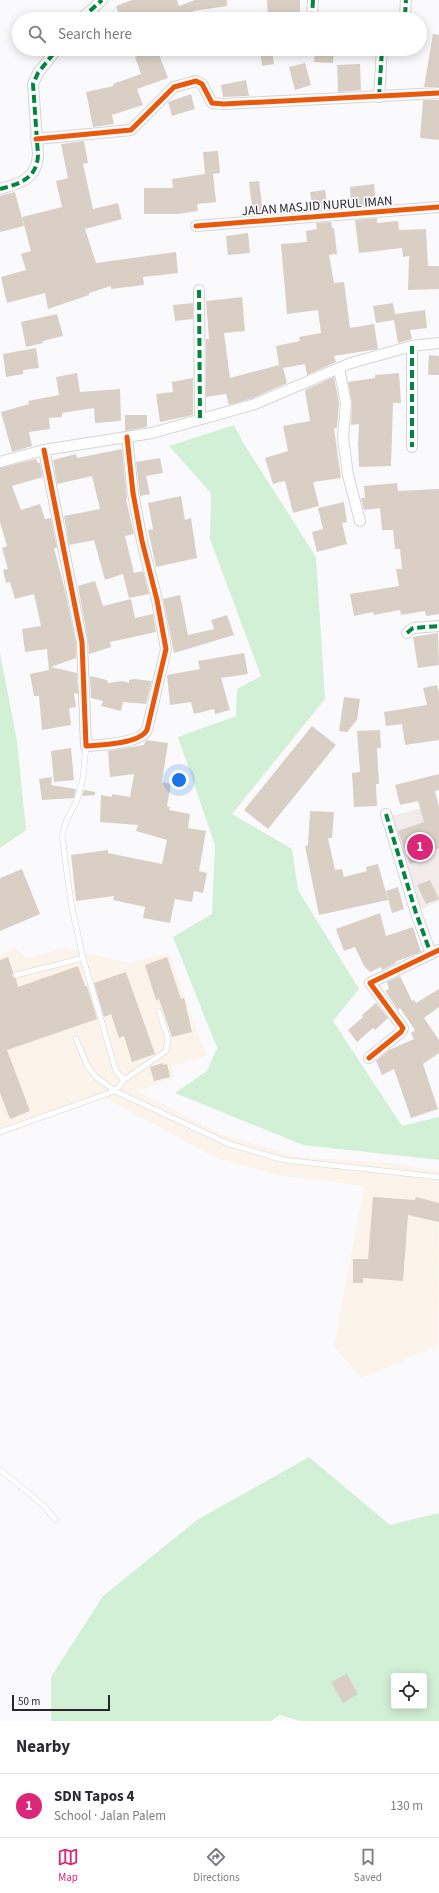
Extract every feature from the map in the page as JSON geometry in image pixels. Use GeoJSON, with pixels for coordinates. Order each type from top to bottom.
{"type":"FeatureCollection","features":[{"type":"Feature","properties":{"kind":"street"},"geometry":{"type":"LineString","coordinates":[[89,12],[102,0]]}},
{"type":"Feature","properties":{"kind":"street"},"geometry":{"type":"LineString","coordinates":[[312,12],[313,0]]}},
{"type":"Feature","properties":{"kind":"street"},"geometry":{"type":"LineString","coordinates":[[405,12],[406,0]]}},
{"type":"Feature","properties":{"kind":"street"},"geometry":{"type":"LineString","coordinates":[[0,188],[18,185],[25,181],[33,172],[38,161],[33,84],[38,73],[51,56]]}},
{"type":"Feature","properties":{"kind":"street"},"geometry":{"type":"LineString","coordinates":[[379,97],[382,56]]}},
{"type":"Feature","properties":{"kind":"street"},"geometry":{"type":"LineString","coordinates":[[36,139],[131,130],[174,87],[196,81],[202,84],[212,103],[224,104],[439,93]]}},
{"type":"Feature","properties":{"kind":"street","name":"JALAN MASJID NURUL IMAN"},"geometry":{"type":"LineString","coordinates":[[196,226],[439,207]]}},
{"type":"Feature","properties":{"kind":"street"},"geometry":{"type":"LineString","coordinates":[[199,290],[200,419]]}},
{"type":"Feature","properties":{"kind":"street"},"geometry":{"type":"LineString","coordinates":[[0,462],[44,450],[152,433],[255,404],[339,368],[412,346],[439,343]]}},
{"type":"Feature","properties":{"kind":"street"},"geometry":{"type":"LineString","coordinates":[[412,346],[412,447]]}},
{"type":"Feature","properties":{"kind":"street"},"geometry":{"type":"LineString","coordinates":[[339,368],[346,403],[343,438],[348,475],[360,521]]}},
{"type":"Feature","properties":{"kind":"street"},"geometry":{"type":"LineString","coordinates":[[44,450],[82,642],[86,746],[118,743],[145,733],[149,726],[166,649],[136,507],[127,437]]}},
{"type":"Feature","properties":{"kind":"street"},"geometry":{"type":"LineString","coordinates":[[407,633],[413,628],[439,626]]}},
{"type":"Feature","properties":{"kind":"street"},"geometry":{"type":"LineString","coordinates":[[369,1058],[401,1032],[403,1028],[370,983],[435,952],[416,913],[386,814]]}},
{"type":"Feature","properties":{"kind":"lane"},"geometry":{"type":"LineString","coordinates":[[86,746],[83,778],[77,800],[67,819],[62,836],[71,902],[83,958],[116,1071],[124,1080]]}},
{"type":"Feature","properties":{"kind":"lane"},"geometry":{"type":"LineString","coordinates":[[16,975],[83,958]]}},
{"type":"Feature","properties":{"kind":"lane"},"geometry":{"type":"LineString","coordinates":[[0,1132],[115,1090],[124,1080],[166,1051],[168,1039],[159,1011]]}},
{"type":"Feature","properties":{"kind":"lane"},"geometry":{"type":"LineString","coordinates":[[76,1039],[88,1067],[96,1077],[115,1090],[229,1144],[284,1160],[437,1177]]}},
{"type":"Feature","properties":{"kind":"lane"},"geometry":{"type":"LineString","coordinates":[[0,1470],[42,1504],[56,1520]]}},
{"type":"Feature","properties":{"kind":"shaded area"},"geometry":{"type":"Polygon","coordinates":[[[439,798],[439,901],[420,910],[391,816],[438,804],[439,798]]]}},
{"type":"Feature","properties":{"kind":"shaded area"},"geometry":{"type":"Polygon","coordinates":[[[15,948],[27,958],[65,948],[128,963],[169,953],[206,1056],[173,1066],[173,1079],[137,1091],[221,1134],[298,1157],[390,1163],[439,1171],[438,1346],[361,1378],[334,1346],[364,1186],[278,1175],[216,1158],[104,1097],[0,1136],[0,955],[15,948]]]}},
{"type":"Feature","properties":{"kind":"green space"},"geometry":{"type":"Polygon","coordinates":[[[234,425],[244,444],[316,557],[325,699],[232,814],[292,849],[298,890],[359,989],[333,1021],[402,1126],[439,1117],[439,1160],[303,1145],[175,1093],[207,1071],[217,1048],[173,937],[212,914],[215,845],[178,737],[236,716],[237,689],[261,676],[210,539],[211,493],[169,446],[234,425]]]}},
{"type":"Feature","properties":{"kind":"green space"},"geometry":{"type":"Polygon","coordinates":[[[0,653],[17,741],[26,830],[0,848],[0,653]]]}},
{"type":"Feature","properties":{"kind":"green space"},"geometry":{"type":"Polygon","coordinates":[[[309,1457],[390,1525],[439,1513],[439,1721],[300,1721],[280,1715],[271,1721],[51,1721],[51,1677],[103,1596],[197,1520],[309,1457]]]}},
{"type":"Feature","properties":{"kind":"building"},"geometry":{"type":"Polygon","coordinates":[[[132,0],[177,0],[179,6],[195,0],[227,0],[227,6],[193,12],[118,12],[116,6],[132,0]]]}},
{"type":"Feature","properties":{"kind":"building"},"geometry":{"type":"Polygon","coordinates":[[[267,0],[300,0],[300,12],[268,12],[267,0]]]}},
{"type":"Feature","properties":{"kind":"building"},"geometry":{"type":"Polygon","coordinates":[[[433,34],[439,35],[439,87],[424,87],[433,34]]]}},
{"type":"Feature","properties":{"kind":"building"},"geometry":{"type":"Polygon","coordinates":[[[160,56],[168,78],[137,89],[143,105],[112,115],[114,124],[93,127],[86,92],[114,86],[113,84],[141,74],[135,57],[160,56]]]}},
{"type":"Feature","properties":{"kind":"building"},"geometry":{"type":"Polygon","coordinates":[[[261,56],[273,56],[274,64],[262,66],[261,56]]]}},
{"type":"Feature","properties":{"kind":"building"},"geometry":{"type":"Polygon","coordinates":[[[314,56],[334,56],[333,63],[314,62],[314,56]]]}},
{"type":"Feature","properties":{"kind":"building"},"geometry":{"type":"Polygon","coordinates":[[[305,63],[311,85],[295,90],[289,67],[305,63]]]}},
{"type":"Feature","properties":{"kind":"building"},"geometry":{"type":"Polygon","coordinates":[[[360,64],[361,90],[338,92],[337,65],[360,64]]]}},
{"type":"Feature","properties":{"kind":"building"},"geometry":{"type":"Polygon","coordinates":[[[246,80],[249,96],[223,97],[221,85],[246,80]]]}},
{"type":"Feature","properties":{"kind":"building"},"geometry":{"type":"Polygon","coordinates":[[[191,94],[195,109],[172,116],[168,102],[191,94]]]}},
{"type":"Feature","properties":{"kind":"building"},"geometry":{"type":"Polygon","coordinates":[[[423,100],[439,100],[439,140],[420,138],[423,100]]]}},
{"type":"Feature","properties":{"kind":"building"},"geometry":{"type":"Polygon","coordinates":[[[84,141],[88,163],[83,164],[93,209],[118,203],[122,219],[85,229],[96,263],[176,252],[178,273],[143,277],[144,285],[111,289],[111,286],[48,309],[45,293],[7,303],[1,277],[26,270],[21,254],[31,251],[22,217],[62,207],[56,181],[68,178],[61,144],[84,141]]]}},
{"type":"Feature","properties":{"kind":"building"},"geometry":{"type":"Polygon","coordinates":[[[218,151],[220,173],[213,174],[216,202],[197,204],[198,211],[178,214],[144,214],[144,188],[173,188],[172,179],[205,174],[203,152],[218,151]]]}},
{"type":"Feature","properties":{"kind":"building"},"geometry":{"type":"Polygon","coordinates":[[[259,181],[263,213],[253,214],[249,182],[259,181]]]}},
{"type":"Feature","properties":{"kind":"building"},"geometry":{"type":"Polygon","coordinates":[[[374,184],[376,205],[351,207],[350,187],[374,184]]]}},
{"type":"Feature","properties":{"kind":"building"},"geometry":{"type":"Polygon","coordinates":[[[325,190],[328,209],[313,210],[310,192],[325,190]]]}},
{"type":"Feature","properties":{"kind":"building"},"geometry":{"type":"Polygon","coordinates":[[[15,192],[24,226],[0,232],[0,196],[15,192]]]}},
{"type":"Feature","properties":{"kind":"building"},"geometry":{"type":"Polygon","coordinates":[[[377,218],[377,223],[398,221],[399,230],[426,229],[428,266],[439,266],[439,289],[408,290],[409,256],[403,257],[402,248],[359,253],[355,220],[377,218]]]}},
{"type":"Feature","properties":{"kind":"building"},"geometry":{"type":"Polygon","coordinates":[[[331,222],[332,228],[334,228],[337,254],[329,255],[334,283],[344,282],[350,328],[374,324],[378,349],[334,356],[336,362],[307,375],[305,364],[283,368],[287,383],[253,398],[229,405],[226,394],[206,397],[206,339],[209,339],[206,301],[242,297],[245,331],[224,333],[230,378],[279,365],[276,346],[300,341],[299,337],[321,333],[318,310],[287,314],[281,244],[307,242],[306,231],[317,229],[316,223],[331,222]]]}},
{"type":"Feature","properties":{"kind":"building"},"geometry":{"type":"Polygon","coordinates":[[[248,233],[250,253],[228,255],[226,236],[248,233]]]}},
{"type":"Feature","properties":{"kind":"building"},"geometry":{"type":"Polygon","coordinates":[[[193,303],[193,319],[175,321],[173,305],[193,303]]]}},
{"type":"Feature","properties":{"kind":"building"},"geometry":{"type":"Polygon","coordinates":[[[393,303],[395,314],[425,310],[427,328],[410,330],[412,339],[398,343],[394,320],[376,323],[373,306],[393,303]]]}},
{"type":"Feature","properties":{"kind":"building"},"geometry":{"type":"Polygon","coordinates":[[[57,314],[63,336],[26,347],[21,322],[57,314]]]}},
{"type":"Feature","properties":{"kind":"building"},"geometry":{"type":"Polygon","coordinates":[[[36,348],[39,368],[23,370],[23,374],[6,377],[3,354],[36,348]]]}},
{"type":"Feature","properties":{"kind":"building"},"geometry":{"type":"Polygon","coordinates":[[[429,355],[439,356],[439,375],[428,375],[429,355]]]}},
{"type":"Feature","properties":{"kind":"building"},"geometry":{"type":"Polygon","coordinates":[[[77,373],[80,392],[120,389],[121,421],[95,423],[94,408],[62,413],[62,417],[49,418],[50,429],[29,432],[32,446],[12,452],[1,412],[29,404],[28,401],[59,395],[56,377],[77,373]]]}},
{"type":"Feature","properties":{"kind":"building"},"geometry":{"type":"Polygon","coordinates":[[[399,373],[401,403],[393,403],[391,466],[359,467],[359,424],[351,425],[352,403],[348,382],[375,378],[375,375],[399,373]]]}},
{"type":"Feature","properties":{"kind":"building"},"geometry":{"type":"Polygon","coordinates":[[[334,377],[339,403],[337,428],[334,428],[341,478],[313,482],[319,506],[293,513],[285,481],[273,484],[265,458],[288,451],[283,426],[310,421],[305,390],[334,377]]]}},
{"type":"Feature","properties":{"kind":"building"},"geometry":{"type":"Polygon","coordinates":[[[193,378],[193,415],[160,422],[156,394],[173,392],[172,382],[193,378]]]}},
{"type":"Feature","properties":{"kind":"building"},"geometry":{"type":"Polygon","coordinates":[[[125,415],[147,415],[147,427],[125,431],[125,415]]]}},
{"type":"Feature","properties":{"kind":"building"},"geometry":{"type":"Polygon","coordinates":[[[122,449],[126,499],[134,534],[125,536],[134,573],[143,571],[149,594],[129,598],[123,574],[105,580],[94,540],[69,545],[64,516],[100,509],[92,476],[57,484],[53,460],[76,454],[77,458],[122,449]]]}},
{"type":"Feature","properties":{"kind":"building"},"geometry":{"type":"Polygon","coordinates":[[[160,458],[163,473],[146,476],[150,494],[140,496],[136,462],[160,458]]]}},
{"type":"Feature","properties":{"kind":"building"},"geometry":{"type":"Polygon","coordinates":[[[36,459],[38,463],[40,463],[43,477],[12,486],[21,510],[40,504],[45,519],[51,518],[57,548],[54,548],[65,590],[76,643],[76,658],[51,667],[77,673],[78,694],[74,693],[76,707],[69,708],[71,725],[42,730],[39,696],[34,696],[30,674],[49,670],[47,649],[25,652],[22,629],[41,626],[34,594],[15,599],[10,582],[6,583],[3,570],[8,569],[2,548],[7,546],[0,522],[0,468],[36,459]]]}},
{"type":"Feature","properties":{"kind":"building"},"geometry":{"type":"Polygon","coordinates":[[[397,483],[398,491],[439,489],[439,614],[426,616],[425,611],[401,615],[400,610],[374,615],[373,612],[354,616],[350,594],[399,586],[396,569],[402,569],[400,549],[395,549],[393,530],[382,530],[380,508],[364,510],[361,498],[365,498],[364,486],[397,483]]]}},
{"type":"Feature","properties":{"kind":"building"},"geometry":{"type":"Polygon","coordinates":[[[181,496],[185,520],[191,518],[197,558],[156,567],[148,530],[153,529],[148,503],[181,496]]]}},
{"type":"Feature","properties":{"kind":"building"},"geometry":{"type":"Polygon","coordinates":[[[344,502],[347,522],[342,523],[347,544],[317,552],[312,532],[323,529],[318,508],[344,502]]]}},
{"type":"Feature","properties":{"kind":"building"},"geometry":{"type":"Polygon","coordinates":[[[95,581],[103,606],[131,599],[135,618],[153,614],[156,632],[110,642],[111,647],[89,654],[78,586],[95,581]]]}},
{"type":"Feature","properties":{"kind":"building"},"geometry":{"type":"Polygon","coordinates":[[[180,595],[188,635],[214,629],[211,620],[227,615],[234,635],[174,653],[163,599],[180,595]]]}},
{"type":"Feature","properties":{"kind":"building"},"geometry":{"type":"Polygon","coordinates":[[[438,633],[439,665],[418,668],[413,637],[438,633]]]}},
{"type":"Feature","properties":{"kind":"building"},"geometry":{"type":"Polygon","coordinates":[[[244,653],[248,674],[221,678],[230,710],[215,714],[214,709],[194,714],[191,702],[170,705],[167,675],[200,669],[198,661],[244,653]]]}},
{"type":"Feature","properties":{"kind":"building"},"geometry":{"type":"Polygon","coordinates":[[[90,676],[107,680],[108,683],[122,681],[129,683],[129,680],[134,679],[152,681],[146,704],[123,702],[121,711],[101,706],[103,701],[91,698],[90,676]]]}},
{"type":"Feature","properties":{"kind":"building"},"geometry":{"type":"Polygon","coordinates":[[[437,685],[439,693],[439,740],[405,745],[402,724],[386,726],[384,712],[427,705],[423,688],[437,685]]]}},
{"type":"Feature","properties":{"kind":"building"},"geometry":{"type":"Polygon","coordinates":[[[344,697],[360,699],[357,720],[347,732],[339,731],[344,697]]]}},
{"type":"Feature","properties":{"kind":"building"},"geometry":{"type":"Polygon","coordinates":[[[312,726],[336,745],[268,829],[244,810],[312,726]]]}},
{"type":"Feature","properties":{"kind":"building"},"geometry":{"type":"Polygon","coordinates":[[[380,730],[381,748],[377,748],[379,784],[376,784],[377,806],[354,807],[352,773],[360,772],[357,731],[380,730]]]}},
{"type":"Feature","properties":{"kind":"building"},"geometry":{"type":"Polygon","coordinates":[[[146,740],[168,743],[162,782],[171,784],[167,806],[170,807],[169,810],[190,814],[188,828],[206,831],[199,871],[207,873],[203,893],[194,891],[192,902],[175,899],[170,923],[143,918],[145,907],[113,900],[114,896],[76,901],[71,855],[108,850],[108,853],[162,864],[167,840],[136,831],[138,825],[100,822],[101,795],[112,797],[112,794],[130,797],[134,774],[110,777],[108,751],[144,745],[146,740]]]}},
{"type":"Feature","properties":{"kind":"building"},"geometry":{"type":"Polygon","coordinates":[[[71,748],[74,780],[54,782],[51,751],[71,748]]]}},
{"type":"Feature","properties":{"kind":"building"},"geometry":{"type":"Polygon","coordinates":[[[439,774],[439,790],[435,791],[439,807],[439,848],[426,851],[429,857],[410,864],[398,831],[424,822],[418,801],[400,805],[395,785],[439,774]]]}},
{"type":"Feature","properties":{"kind":"building"},"geometry":{"type":"Polygon","coordinates":[[[52,777],[51,785],[76,789],[74,798],[42,800],[39,779],[52,777]]]}},
{"type":"Feature","properties":{"kind":"building"},"geometry":{"type":"Polygon","coordinates":[[[84,790],[95,792],[95,795],[82,796],[84,790]]]}},
{"type":"Feature","properties":{"kind":"building"},"geometry":{"type":"Polygon","coordinates":[[[310,811],[334,812],[332,838],[328,838],[335,870],[342,869],[344,877],[367,871],[366,867],[378,864],[388,900],[319,915],[305,846],[308,845],[310,811]]]}},
{"type":"Feature","properties":{"kind":"building"},"geometry":{"type":"Polygon","coordinates":[[[22,869],[40,914],[0,931],[0,878],[22,869]]]}},
{"type":"Feature","properties":{"kind":"building"},"geometry":{"type":"Polygon","coordinates":[[[430,880],[439,899],[426,904],[417,885],[430,880]]]}},
{"type":"Feature","properties":{"kind":"building"},"geometry":{"type":"Polygon","coordinates":[[[398,887],[404,909],[392,913],[386,891],[398,887]]]}},
{"type":"Feature","properties":{"kind":"building"},"geometry":{"type":"Polygon","coordinates":[[[380,913],[386,936],[413,927],[421,952],[395,962],[396,963],[382,970],[381,967],[370,972],[364,966],[355,947],[344,951],[336,929],[380,913]]]}},
{"type":"Feature","properties":{"kind":"building"},"geometry":{"type":"Polygon","coordinates":[[[8,957],[13,972],[12,976],[16,979],[18,987],[78,966],[85,986],[87,986],[97,1019],[7,1050],[30,1111],[10,1119],[0,1093],[0,960],[8,957]]]}},
{"type":"Feature","properties":{"kind":"building"},"geometry":{"type":"Polygon","coordinates":[[[167,957],[181,999],[184,998],[192,1032],[172,1037],[159,999],[156,1000],[145,965],[167,957]]]}},
{"type":"Feature","properties":{"kind":"building"},"geometry":{"type":"Polygon","coordinates":[[[126,972],[155,1054],[132,1062],[124,1036],[119,1038],[111,1014],[104,1017],[94,983],[126,972]]]}},
{"type":"Feature","properties":{"kind":"building"},"geometry":{"type":"Polygon","coordinates":[[[400,976],[412,1001],[414,1000],[416,1003],[439,989],[439,1007],[424,1018],[439,1040],[439,1053],[423,1064],[438,1109],[411,1118],[394,1069],[382,1075],[376,1061],[389,1050],[414,1039],[411,1033],[415,1030],[400,1008],[398,1010],[385,991],[389,989],[387,982],[400,976]]]}},
{"type":"Feature","properties":{"kind":"building"},"geometry":{"type":"Polygon","coordinates":[[[376,1003],[388,1018],[375,1030],[373,1028],[357,1042],[348,1030],[376,1003]]]}},
{"type":"Feature","properties":{"kind":"building"},"geometry":{"type":"Polygon","coordinates":[[[163,1063],[163,1065],[167,1064],[170,1077],[154,1081],[150,1067],[163,1063]]]}},
{"type":"Feature","properties":{"kind":"building"},"geometry":{"type":"Polygon","coordinates":[[[373,1197],[415,1200],[416,1197],[439,1203],[439,1222],[408,1215],[403,1281],[363,1278],[363,1283],[353,1283],[353,1259],[368,1259],[373,1197]]]}},
{"type":"Feature","properties":{"kind":"building"},"geometry":{"type":"Polygon","coordinates":[[[347,1674],[358,1694],[343,1703],[331,1682],[347,1674]]]}},
{"type":"Feature","properties":{"kind":"marked path"},"geometry":{"type":"LineString","coordinates":[[89,12],[102,0]]}},
{"type":"Feature","properties":{"kind":"marked path"},"geometry":{"type":"LineString","coordinates":[[312,12],[313,0]]}},
{"type":"Feature","properties":{"kind":"marked path"},"geometry":{"type":"LineString","coordinates":[[405,12],[406,0]]}},
{"type":"Feature","properties":{"kind":"marked path"},"geometry":{"type":"LineString","coordinates":[[0,189],[14,185],[26,179],[31,175],[37,163],[38,155],[33,84],[38,73],[51,56]]}},
{"type":"Feature","properties":{"kind":"marked path"},"geometry":{"type":"LineString","coordinates":[[379,97],[382,56]]}},
{"type":"Feature","properties":{"kind":"marked path"},"geometry":{"type":"LineString","coordinates":[[199,290],[200,419]]}},
{"type":"Feature","properties":{"kind":"marked path"},"geometry":{"type":"LineString","coordinates":[[412,346],[412,447]]}},
{"type":"Feature","properties":{"kind":"marked path"},"geometry":{"type":"LineString","coordinates":[[407,633],[413,628],[439,626]]}},
{"type":"Feature","properties":{"kind":"marked path"},"geometry":{"type":"LineString","coordinates":[[386,814],[416,913],[431,954]]}},
{"type":"Feature","properties":{"kind":"cycle path"},"geometry":{"type":"LineString","coordinates":[[36,139],[131,130],[174,87],[196,81],[202,84],[212,103],[224,104],[439,93]]}},
{"type":"Feature","properties":{"kind":"cycle path"},"geometry":{"type":"LineString","coordinates":[[196,226],[439,207]]}},
{"type":"Feature","properties":{"kind":"cycle path"},"geometry":{"type":"LineString","coordinates":[[44,450],[82,642],[86,746],[119,743],[143,735],[147,730],[166,649],[157,600],[142,541],[133,493],[127,437]]}},
{"type":"Feature","properties":{"kind":"cycle path"},"geometry":{"type":"LineString","coordinates":[[369,1058],[401,1032],[403,1028],[370,983],[439,950]]}},
{"type":"Feature","properties":{"kind":"place","name":"SDN Tapos 4"},"geometry":{"type":"Point","coordinates":[420,847]}}]}
